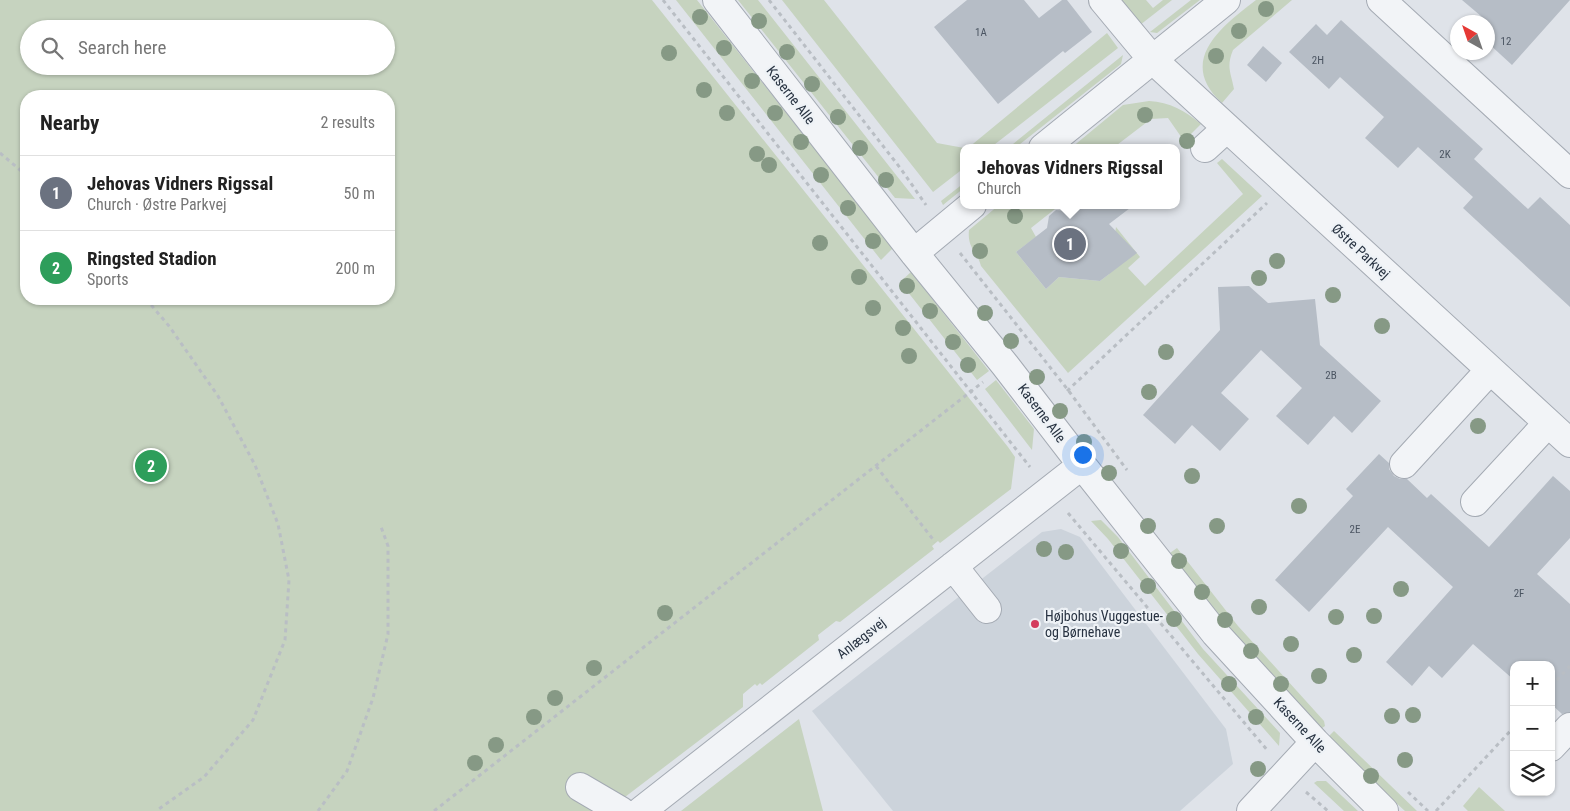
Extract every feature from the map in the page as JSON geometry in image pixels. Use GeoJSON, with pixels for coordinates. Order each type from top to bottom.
{"type":"FeatureCollection","features":[{"type":"Feature","properties":{"kind":"street","name":"Kaserne Alle"},"geometry":{"type":"LineString","coordinates":[[716,0],[914,253],[1005,364],[1215,633],[1315,742],[1384,811]]}},
{"type":"Feature","properties":{"kind":"street","name":"Østre Parkvej"},"geometry":{"type":"LineString","coordinates":[[1103,0],[1152,59],[1570,443]]}},
{"type":"Feature","properties":{"kind":"street"},"geometry":{"type":"LineString","coordinates":[[1048,144],[1226,0]]}},
{"type":"Feature","properties":{"kind":"street"},"geometry":{"type":"LineString","coordinates":[[1381,0],[1570,174]]}},
{"type":"Feature","properties":{"kind":"street"},"geometry":{"type":"LineString","coordinates":[[1205,148],[1227,128]]}},
{"type":"Feature","properties":{"kind":"street"},"geometry":{"type":"LineString","coordinates":[[914,253],[967,209]]}},
{"type":"Feature","properties":{"kind":"street"},"geometry":{"type":"LineString","coordinates":[[1404,464],[1490,370]]}},
{"type":"Feature","properties":{"kind":"street"},"geometry":{"type":"LineString","coordinates":[[1476,502],[1548,423]]}},
{"type":"Feature","properties":{"kind":"street","name":"Anlægsvej"},"geometry":{"type":"LineString","coordinates":[[641,811],[1082,465]]}},
{"type":"Feature","properties":{"kind":"street"},"geometry":{"type":"LineString","coordinates":[[953,566],[987,609]]}},
{"type":"Feature","properties":{"kind":"street"},"geometry":{"type":"LineString","coordinates":[[1555,743],[1570,727]]}},
{"type":"Feature","properties":{"kind":"street"},"geometry":{"type":"LineString","coordinates":[[1251,811],[1315,742]]}},
{"type":"Feature","properties":{"kind":"street"},"geometry":{"type":"LineString","coordinates":[[580,787],[621,811]]}},
{"type":"Feature","properties":{"kind":"path"},"geometry":{"type":"LineString","coordinates":[[663,0],[1049,491],[1285,773],[1328,811]]}},
{"type":"Feature","properties":{"kind":"path"},"geometry":{"type":"LineString","coordinates":[[769,0],[901,169],[942,230],[1068,390],[1131,476]]}},
{"type":"Feature","properties":{"kind":"path"},"geometry":{"type":"LineString","coordinates":[[0,154],[20,170]]}},
{"type":"Feature","properties":{"kind":"path"},"geometry":{"type":"LineString","coordinates":[[1042,412],[1068,390],[1288,183]]}},
{"type":"Feature","properties":{"kind":"path"},"geometry":{"type":"LineString","coordinates":[[151,305],[169,326],[218,396],[255,465],[278,524],[289,580],[286,640],[253,720],[204,777],[156,811]]}},
{"type":"Feature","properties":{"kind":"path"},"geometry":{"type":"LineString","coordinates":[[434,811],[1005,364]]}},
{"type":"Feature","properties":{"kind":"path"},"geometry":{"type":"LineString","coordinates":[[876,466],[953,566]]}},
{"type":"Feature","properties":{"kind":"path"},"geometry":{"type":"LineString","coordinates":[[318,811],[347,771],[373,698],[388,634],[388,546],[380,524]]}},
{"type":"Feature","properties":{"kind":"path"},"geometry":{"type":"LineString","coordinates":[[1555,682],[1570,666]]}},
{"type":"Feature","properties":{"kind":"path"},"geometry":{"type":"LineString","coordinates":[[1436,811],[1510,731]]}},
{"type":"Feature","properties":{"kind":"path"},"geometry":{"type":"LineString","coordinates":[[1407,791],[1428,811]]}},
{"type":"Feature","properties":{"kind":"shaded area","name":"Højbohus Vuggestue- og Børnehave"},"geometry":{"type":"Polygon","coordinates":[[[1061,529],[1080,537],[1226,729],[1233,764],[1180,811],[893,811],[812,711],[1042,532],[1061,529]]]}},
{"type":"Feature","properties":{"kind":"green space"},"geometry":{"type":"Polygon","coordinates":[[[0,0],[652,0],[1008,447],[1015,457],[1011,489],[940,543],[938,541],[932,546],[934,549],[840,622],[836,621],[818,635],[819,640],[762,685],[760,683],[757,686],[755,684],[743,694],[743,707],[625,797],[619,798],[597,811],[0,811],[0,0]]]}},
{"type":"Feature","properties":{"kind":"green space"},"geometry":{"type":"Polygon","coordinates":[[[676,0],[697,0],[893,248],[881,260],[676,0]]]}},
{"type":"Feature","properties":{"kind":"green space"},"geometry":{"type":"Polygon","coordinates":[[[738,0],[758,0],[915,199],[895,198],[738,0]]]}},
{"type":"Feature","properties":{"kind":"green space"},"geometry":{"type":"Polygon","coordinates":[[[782,0],[824,0],[937,143],[960,147],[960,171],[933,192],[782,0]]]}},
{"type":"Feature","properties":{"kind":"green space"},"geometry":{"type":"Polygon","coordinates":[[[1117,0],[1146,0],[1153,8],[1163,0],[1172,0],[1140,25],[1117,0]]]}},
{"type":"Feature","properties":{"kind":"green space"},"geometry":{"type":"Polygon","coordinates":[[[1191,0],[1200,0],[1157,33],[1150,32],[1191,0]]]}},
{"type":"Feature","properties":{"kind":"green space"},"geometry":{"type":"Polygon","coordinates":[[[1256,0],[1292,0],[1233,50],[1229,66],[1234,89],[1222,103],[1209,88],[1203,73],[1204,59],[1209,46],[1218,33],[1256,0]]]}},
{"type":"Feature","properties":{"kind":"green space"},"geometry":{"type":"Polygon","coordinates":[[[1107,33],[1118,48],[995,144],[973,144],[1107,33]]]}},
{"type":"Feature","properties":{"kind":"green space"},"geometry":{"type":"Polygon","coordinates":[[[1123,55],[1121,64],[1020,144],[1013,144],[1123,55]]]}},
{"type":"Feature","properties":{"kind":"green space"},"geometry":{"type":"Polygon","coordinates":[[[1149,101],[1164,103],[1177,108],[1201,124],[1184,141],[1168,118],[1151,119],[1118,144],[1076,144],[1123,105],[1149,101]]]}},
{"type":"Feature","properties":{"kind":"green space"},"geometry":{"type":"Polygon","coordinates":[[[1222,159],[1262,196],[1068,373],[981,266],[969,241],[969,230],[994,209],[1055,209],[1031,228],[1036,237],[1016,252],[1046,289],[1059,277],[1100,281],[1109,274],[1116,227],[1140,257],[1128,268],[1145,286],[1243,194],[1217,163],[1222,159]]]}},
{"type":"Feature","properties":{"kind":"green space"},"geometry":{"type":"Polygon","coordinates":[[[960,186],[960,191],[943,205],[941,201],[960,186]]]}},
{"type":"Feature","properties":{"kind":"green space"},"geometry":{"type":"Polygon","coordinates":[[[911,272],[989,371],[977,380],[900,282],[911,272]]]}},
{"type":"Feature","properties":{"kind":"green space"},"geometry":{"type":"Polygon","coordinates":[[[996,380],[1034,429],[1032,450],[985,389],[996,380]]]}},
{"type":"Feature","properties":{"kind":"green space"},"geometry":{"type":"Polygon","coordinates":[[[1101,520],[1118,537],[1203,649],[1280,733],[1279,746],[1198,654],[1108,539],[1091,521],[1101,520]]]}},
{"type":"Feature","properties":{"kind":"green space"},"geometry":{"type":"Polygon","coordinates":[[[1177,548],[1238,626],[1324,721],[1325,726],[1318,731],[1257,663],[1167,555],[1177,548]]]}},
{"type":"Feature","properties":{"kind":"green space"},"geometry":{"type":"Polygon","coordinates":[[[799,719],[823,811],[681,811],[799,719]]]}},
{"type":"Feature","properties":{"kind":"green space"},"geometry":{"type":"Polygon","coordinates":[[[1334,731],[1417,811],[1405,811],[1326,739],[1334,731]]]}},
{"type":"Feature","properties":{"kind":"green space"},"geometry":{"type":"Polygon","coordinates":[[[1326,781],[1358,811],[1344,811],[1314,783],[1326,781]]]}},
{"type":"Feature","properties":{"kind":"green space"},"geometry":{"type":"Polygon","coordinates":[[[1479,787],[1505,811],[1468,811],[1463,806],[1479,787]]]}},
{"type":"Feature","properties":{"kind":"building"},"geometry":{"type":"Polygon","coordinates":[[[967,0],[1024,0],[1039,18],[1062,0],[1067,0],[1092,32],[1065,53],[1063,51],[998,104],[934,27],[967,0]]]}},
{"type":"Feature","properties":{"kind":"building"},"geometry":{"type":"Polygon","coordinates":[[[1462,0],[1570,0],[1512,65],[1495,49],[1495,15],[1480,15],[1462,0]]]}},
{"type":"Feature","properties":{"kind":"building"},"geometry":{"type":"Polygon","coordinates":[[[1341,20],[1483,149],[1474,159],[1528,209],[1540,197],[1570,225],[1570,307],[1463,208],[1473,197],[1418,147],[1398,168],[1365,138],[1384,117],[1340,77],[1329,89],[1289,52],[1316,24],[1327,35],[1341,20]]]}},
{"type":"Feature","properties":{"kind":"building"},"geometry":{"type":"Polygon","coordinates":[[[1263,46],[1282,63],[1266,82],[1247,65],[1263,46]]]}},
{"type":"Feature","properties":{"kind":"building"},"geometry":{"type":"Polygon","coordinates":[[[1071,209],[1129,209],[1109,224],[1137,253],[1100,281],[1059,277],[1046,289],[1016,252],[1047,228],[1049,216],[1056,210],[1068,211],[1071,209]]]}},
{"type":"Feature","properties":{"kind":"building"},"geometry":{"type":"Polygon","coordinates":[[[1249,286],[1268,303],[1315,299],[1320,345],[1381,401],[1352,433],[1334,416],[1308,445],[1276,416],[1302,388],[1261,350],[1221,393],[1249,419],[1220,451],[1192,425],[1175,444],[1143,415],[1220,330],[1218,287],[1249,286]]]}},
{"type":"Feature","properties":{"kind":"building"},"geometry":{"type":"Polygon","coordinates":[[[1379,454],[1389,463],[1389,469],[1394,476],[1400,479],[1407,479],[1427,498],[1431,494],[1489,547],[1553,476],[1570,491],[1570,538],[1537,574],[1570,604],[1570,712],[1562,714],[1555,708],[1555,661],[1510,661],[1510,676],[1473,644],[1442,678],[1429,666],[1412,686],[1386,662],[1453,587],[1388,527],[1309,612],[1275,580],[1353,496],[1346,489],[1379,454]]]}},
{"type":"Feature","properties":{"kind":"place","name":"Jehovas Vidners Rigssal"},"geometry":{"type":"Point","coordinates":[1070,244]}},
{"type":"Feature","properties":{"kind":"place","name":"Ringsted Stadion"},"geometry":{"type":"Point","coordinates":[151,466]}},
{"type":"Feature","properties":{"kind":"place","name":"Højbohus Vuggestue- og Børnehave"},"geometry":{"type":"Point","coordinates":[1035,624]}}]}
